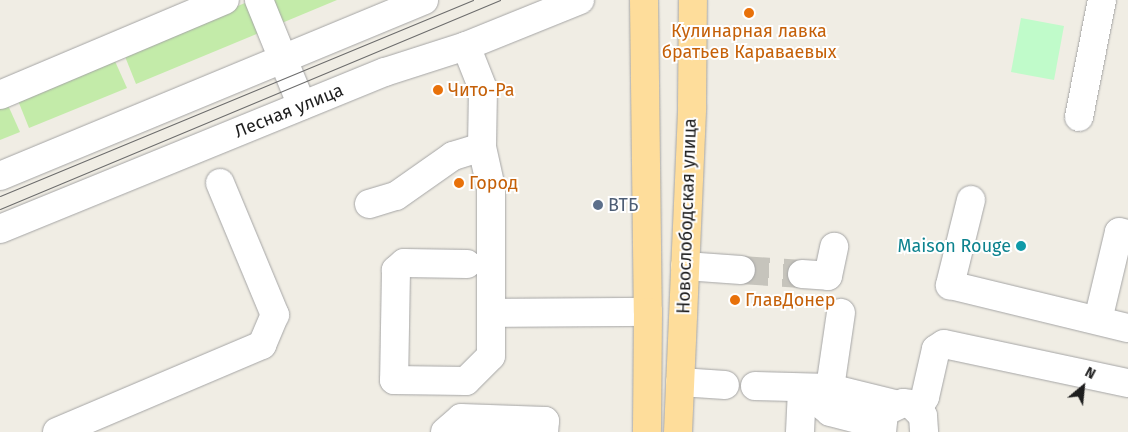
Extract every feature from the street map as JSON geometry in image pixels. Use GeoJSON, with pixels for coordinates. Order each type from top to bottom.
{"type":"FeatureCollection","features":[{"type":"Feature","properties":{"kind":"main road","name":"Новослободская улица"},"geometry":{"type":"LineString","coordinates":[[644,0],[648,312],[647,432]]}},
{"type":"Feature","properties":{"kind":"main road","name":"Новослободская улица"},"geometry":{"type":"LineString","coordinates":[[678,432],[685,266],[692,0]]}},
{"type":"Feature","properties":{"kind":"street"},"geometry":{"type":"LineString","coordinates":[[0,95],[225,0]]}},
{"type":"Feature","properties":{"kind":"street"},"geometry":{"type":"LineString","coordinates":[[259,0],[302,106]]}},
{"type":"Feature","properties":{"kind":"street"},"geometry":{"type":"LineString","coordinates":[[0,176],[424,0]]}},
{"type":"Feature","properties":{"kind":"street","name":"Лесная улица"},"geometry":{"type":"LineString","coordinates":[[0,230],[385,72],[466,46],[580,0]]}},
{"type":"Feature","properties":{"kind":"street"},"geometry":{"type":"LineString","coordinates":[[1079,117],[1102,0]]}},
{"type":"Feature","properties":{"kind":"street"},"geometry":{"type":"LineString","coordinates":[[466,46],[484,89],[482,147],[491,188],[491,356],[466,381],[394,380],[396,270],[404,263],[467,264]]}},
{"type":"Feature","properties":{"kind":"street"},"geometry":{"type":"LineString","coordinates":[[369,204],[396,196],[453,156],[482,147]]}},
{"type":"Feature","properties":{"kind":"street"},"geometry":{"type":"LineString","coordinates":[[57,432],[262,345],[275,315],[220,183]]}},
{"type":"Feature","properties":{"kind":"street"},"geometry":{"type":"LineString","coordinates":[[971,200],[950,285],[1128,328]]}},
{"type":"Feature","properties":{"kind":"street"},"geometry":{"type":"LineString","coordinates":[[1098,320],[1119,232],[1128,234]]}},
{"type":"Feature","properties":{"kind":"street"},"geometry":{"type":"LineString","coordinates":[[802,274],[828,276],[834,247]]}},
{"type":"Feature","properties":{"kind":"street"},"geometry":{"type":"LineString","coordinates":[[685,266],[741,270]]}},
{"type":"Feature","properties":{"kind":"street"},"geometry":{"type":"LineString","coordinates":[[491,313],[648,312]]}},
{"type":"Feature","properties":{"kind":"street"},"geometry":{"type":"LineString","coordinates":[[830,388],[841,313]]}},
{"type":"Feature","properties":{"kind":"street"},"geometry":{"type":"LineString","coordinates":[[802,389],[830,412],[900,421],[925,398],[936,348],[944,344],[1128,383]]}},
{"type":"Feature","properties":{"kind":"street"},"geometry":{"type":"LineString","coordinates":[[680,382],[725,385]]}},
{"type":"Feature","properties":{"kind":"street"},"geometry":{"type":"LineString","coordinates":[[755,386],[802,389],[830,388],[900,421]]}},
{"type":"Feature","properties":{"kind":"street"},"geometry":{"type":"LineString","coordinates":[[800,432],[802,389]]}},
{"type":"Feature","properties":{"kind":"street"},"geometry":{"type":"LineString","coordinates":[[444,432],[462,418],[545,421],[544,432]]}},
{"type":"Feature","properties":{"kind":"green space"},"geometry":{"type":"Polygon","coordinates":[[[252,0],[266,30],[136,84],[124,54],[252,0]]]}},
{"type":"Feature","properties":{"kind":"green space"},"geometry":{"type":"Polygon","coordinates":[[[267,0],[337,0],[277,25],[267,0]]]}},
{"type":"Feature","properties":{"kind":"green space"},"geometry":{"type":"Polygon","coordinates":[[[1021,18],[1064,26],[1054,80],[1011,72],[1021,18]]]}},
{"type":"Feature","properties":{"kind":"green space"},"geometry":{"type":"Polygon","coordinates":[[[114,59],[127,88],[29,128],[17,98],[114,59]]]}},
{"type":"Feature","properties":{"kind":"green space"},"geometry":{"type":"Polygon","coordinates":[[[7,103],[20,132],[0,140],[0,106],[7,103]]]}},
{"type":"Feature","properties":{"kind":"tunnel"},"geometry":{"type":"LineString","coordinates":[[741,270],[802,274]]}},
{"type":"Feature","properties":{"kind":"tram line"},"geometry":{"type":"LineString","coordinates":[[0,196],[473,0]]}},
{"type":"Feature","properties":{"kind":"tram line"},"geometry":{"type":"LineString","coordinates":[[0,209],[500,0]]}},
{"type":"Feature","properties":{"kind":"place","name":"Кулинарная лавка братьев Караваевых"},"geometry":{"type":"Point","coordinates":[749,13]}},
{"type":"Feature","properties":{"kind":"place","name":"Чито-Ра"},"geometry":{"type":"Point","coordinates":[438,90]}},
{"type":"Feature","properties":{"kind":"place","name":"Город"},"geometry":{"type":"Point","coordinates":[459,183]}},
{"type":"Feature","properties":{"kind":"place","name":"ВТБ"},"geometry":{"type":"Point","coordinates":[598,205]}},
{"type":"Feature","properties":{"kind":"place","name":"Maison Rouge"},"geometry":{"type":"Point","coordinates":[1021,246]}},
{"type":"Feature","properties":{"kind":"place","name":"ГлавДонер"},"geometry":{"type":"Point","coordinates":[735,300]}}]}
